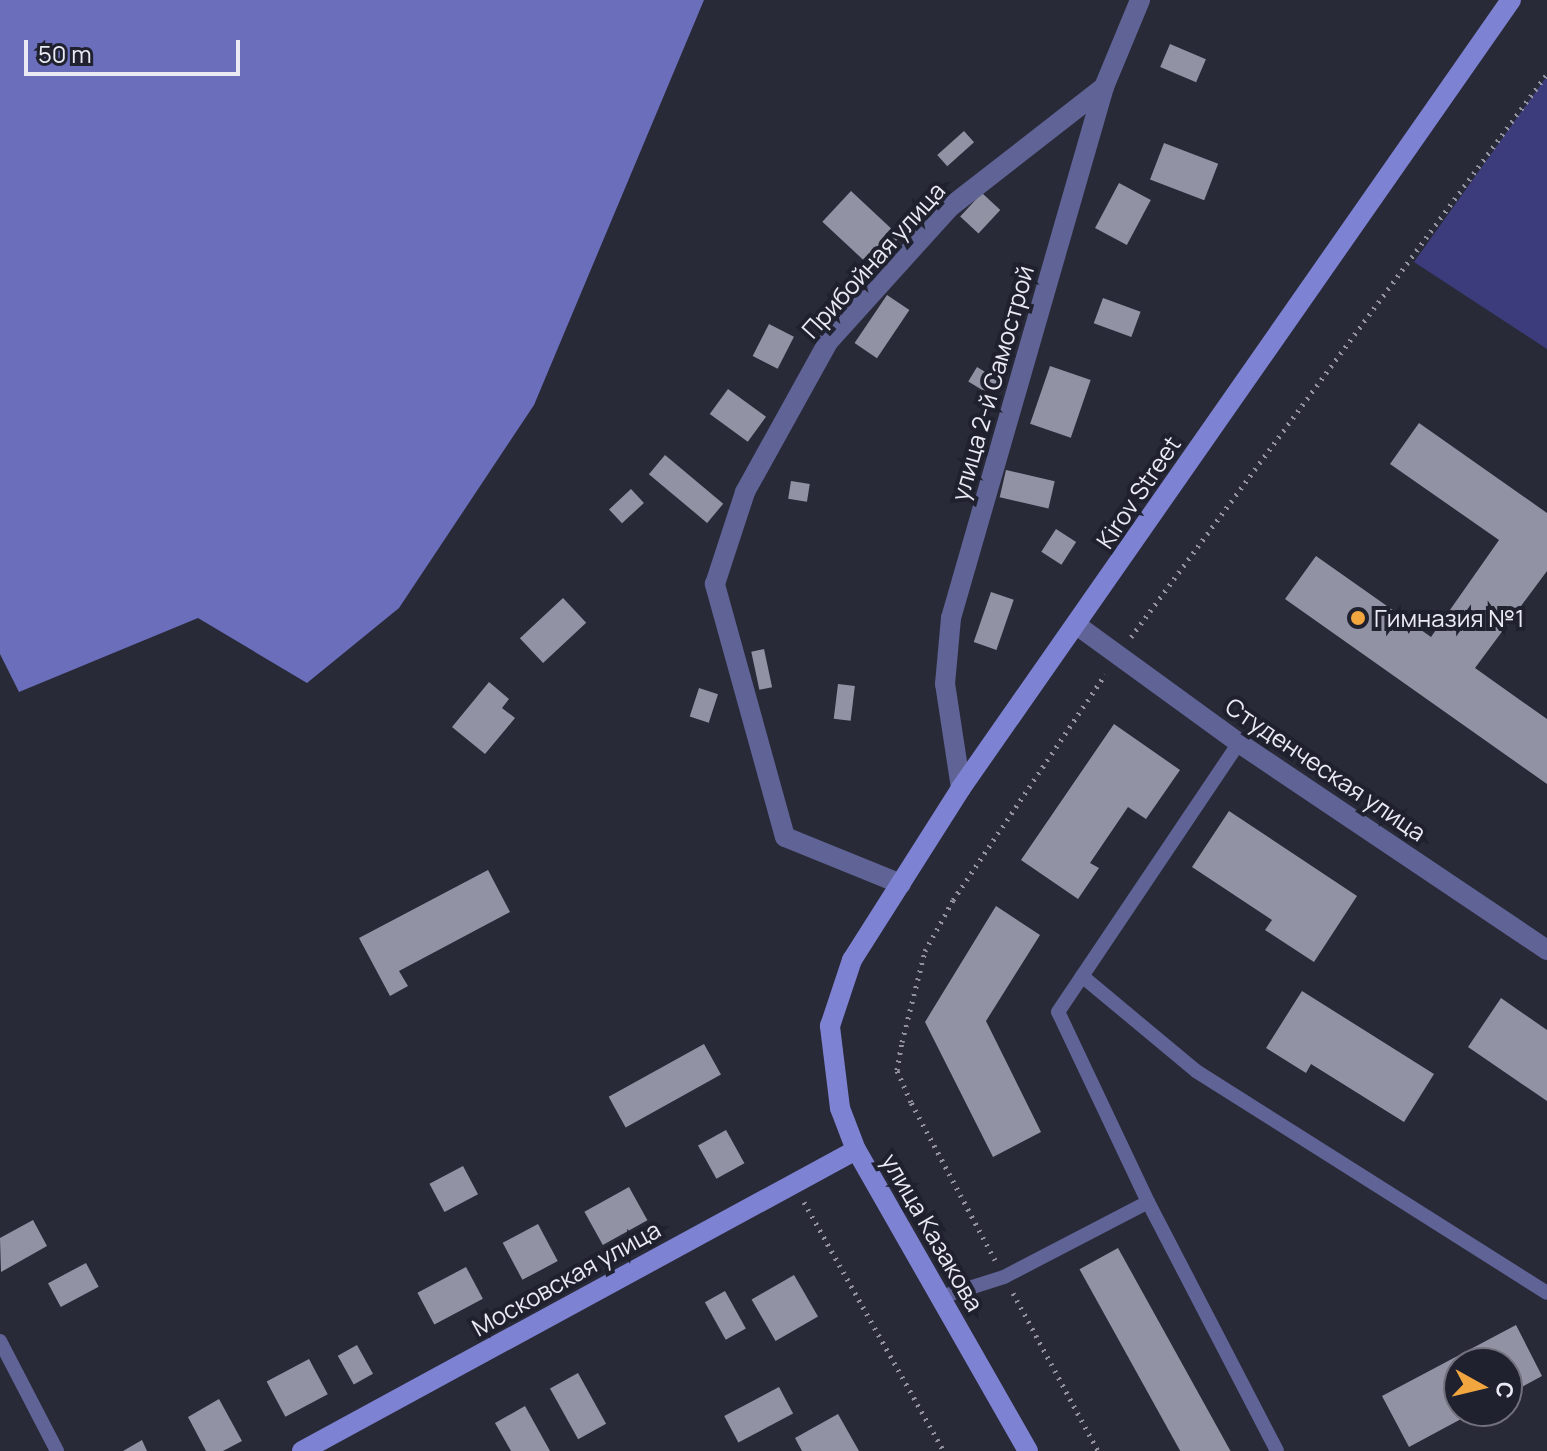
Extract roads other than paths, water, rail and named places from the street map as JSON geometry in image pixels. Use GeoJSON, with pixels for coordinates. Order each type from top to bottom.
{"type":"FeatureCollection","features":[{"type":"Feature","properties":{"kind":"main road","name":"Kirov Street"},"geometry":{"type":"LineString","coordinates":[[830,1026],[852,960],[961,788],[1078,626],[1511,0]]}},
{"type":"Feature","properties":{"kind":"main road","name":"улица Казакова"},"geometry":{"type":"LineString","coordinates":[[830,1026],[840,1108],[856,1150],[1028,1451]]}},
{"type":"Feature","properties":{"kind":"main road","name":"Московская улица"},"geometry":{"type":"LineString","coordinates":[[302,1451],[856,1150]]}},
{"type":"Feature","properties":{"kind":"street","name":"улица 2-й Самострой"},"geometry":{"type":"LineString","coordinates":[[961,788],[945,684],[951,618],[1104,87],[1140,0]]}},
{"type":"Feature","properties":{"kind":"street","name":"Прибойная улица"},"geometry":{"type":"LineString","coordinates":[[901,884],[785,837],[715,584],[745,492],[828,342],[950,207],[1104,87]]}},
{"type":"Feature","properties":{"kind":"street","name":"Студенческая улица"},"geometry":{"type":"LineString","coordinates":[[1078,626],[1239,743],[1547,950]]}},
{"type":"Feature","properties":{"kind":"lane"},"geometry":{"type":"LineString","coordinates":[[1239,743],[1058,1012],[1148,1202],[1277,1451]]}},
{"type":"Feature","properties":{"kind":"lane"},"geometry":{"type":"LineString","coordinates":[[1082,976],[1196,1071],[1547,1293]]}},
{"type":"Feature","properties":{"kind":"lane"},"geometry":{"type":"LineString","coordinates":[[941,1297],[1004,1277],[1148,1202]]}},
{"type":"Feature","properties":{"kind":"lane"},"geometry":{"type":"LineString","coordinates":[[0,1341],[57,1451]]}},
{"type":"Feature","properties":{"kind":"water"},"geometry":{"type":"Polygon","coordinates":[[[0,0],[704,0],[534,405],[399,608],[307,683],[198,618],[19,692],[0,654],[0,0]]]}},
{"type":"Feature","properties":{"kind":"place","name":"Гимназия №1"},"geometry":{"type":"Point","coordinates":[1358,618]}}]}
